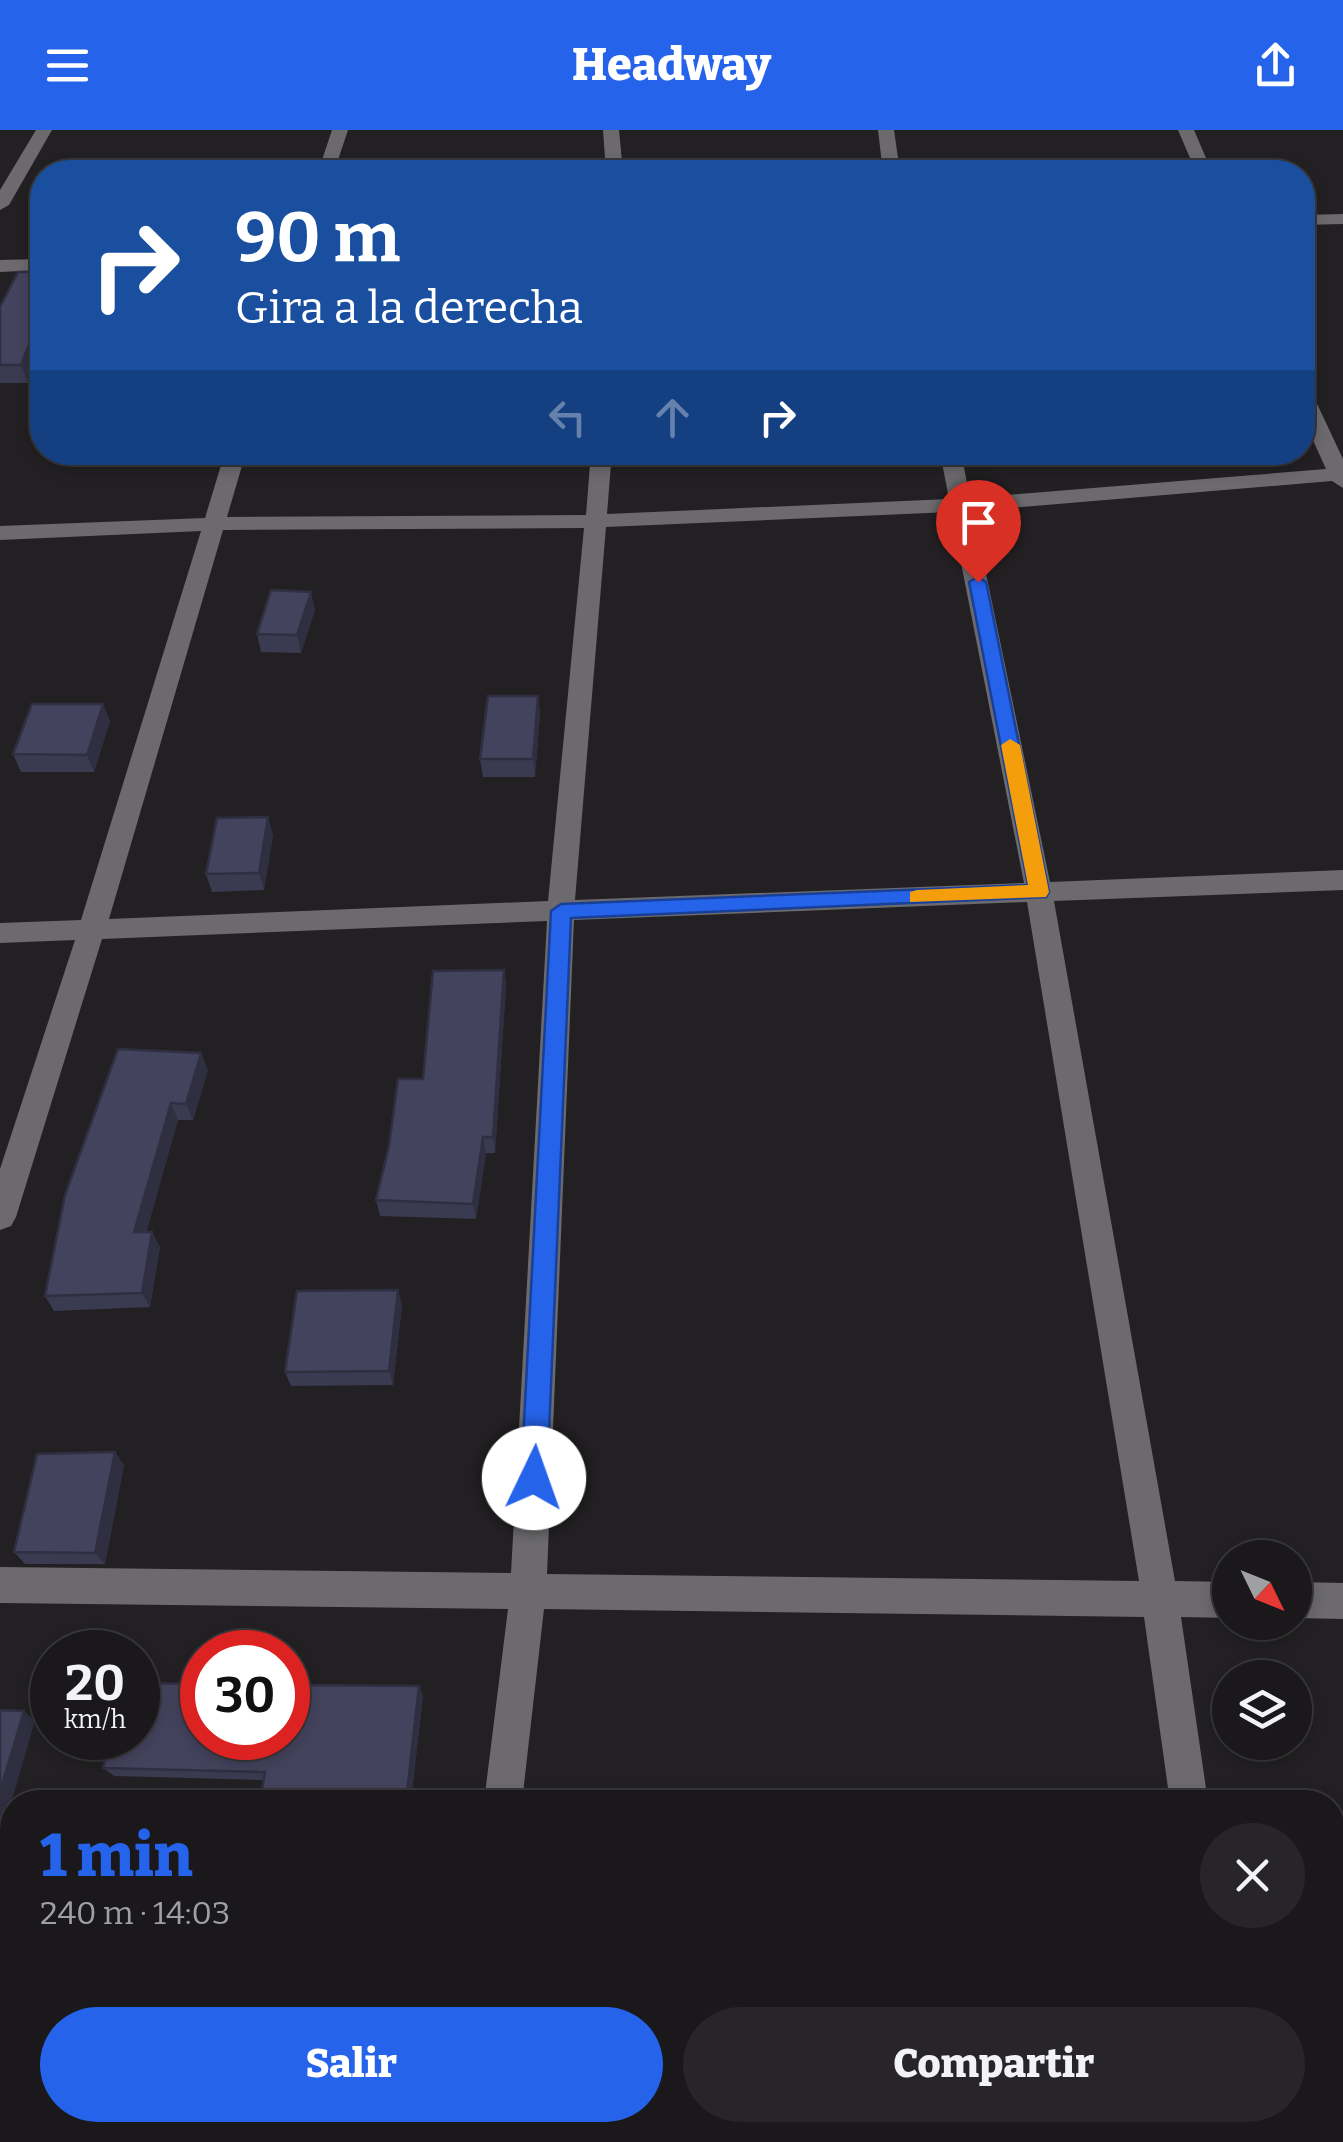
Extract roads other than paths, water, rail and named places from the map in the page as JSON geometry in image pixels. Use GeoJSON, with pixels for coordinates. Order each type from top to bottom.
{"type":"FeatureCollection","features":[{"type":"Feature","properties":{"kind":"street"},"geometry":{"type":"LineString","coordinates":[[0,205],[44,130]]}},
{"type":"Feature","properties":{"kind":"street"},"geometry":{"type":"LineString","coordinates":[[330,160],[340,130]]}},
{"type":"Feature","properties":{"kind":"street"},"geometry":{"type":"LineString","coordinates":[[611,130],[614,160]]}},
{"type":"Feature","properties":{"kind":"street"},"geometry":{"type":"LineString","coordinates":[[886,130],[890,160]]}},
{"type":"Feature","properties":{"kind":"street"},"geometry":{"type":"LineString","coordinates":[[1186,130],[1199,160]]}},
{"type":"Feature","properties":{"kind":"street"},"geometry":{"type":"LineString","coordinates":[[1315,220],[1343,219]]}},
{"type":"Feature","properties":{"kind":"street"},"geometry":{"type":"LineString","coordinates":[[0,266],[30,265]]}},
{"type":"Feature","properties":{"kind":"street"},"geometry":{"type":"LineString","coordinates":[[0,533],[214,524],[595,521],[962,505],[1342,477],[1315,420]]}},
{"type":"Feature","properties":{"kind":"street"},"geometry":{"type":"LineString","coordinates":[[0,1216],[92,929],[232,465]]}},
{"type":"Feature","properties":{"kind":"street"},"geometry":{"type":"LineString","coordinates":[[504,1790],[528,1591],[561,911],[601,465]]}},
{"type":"Feature","properties":{"kind":"street"},"geometry":{"type":"LineString","coordinates":[[953,465],[1039,892],[1160,1599],[1187,1790]]}},
{"type":"Feature","properties":{"kind":"street"},"geometry":{"type":"LineString","coordinates":[[0,933],[1343,880]]}},
{"type":"Feature","properties":{"kind":"street"},"geometry":{"type":"LineString","coordinates":[[0,1585],[1212,1600]]}},
{"type":"Feature","properties":{"kind":"street"},"geometry":{"type":"LineString","coordinates":[[1312,1600],[1343,1601]]}}]}
